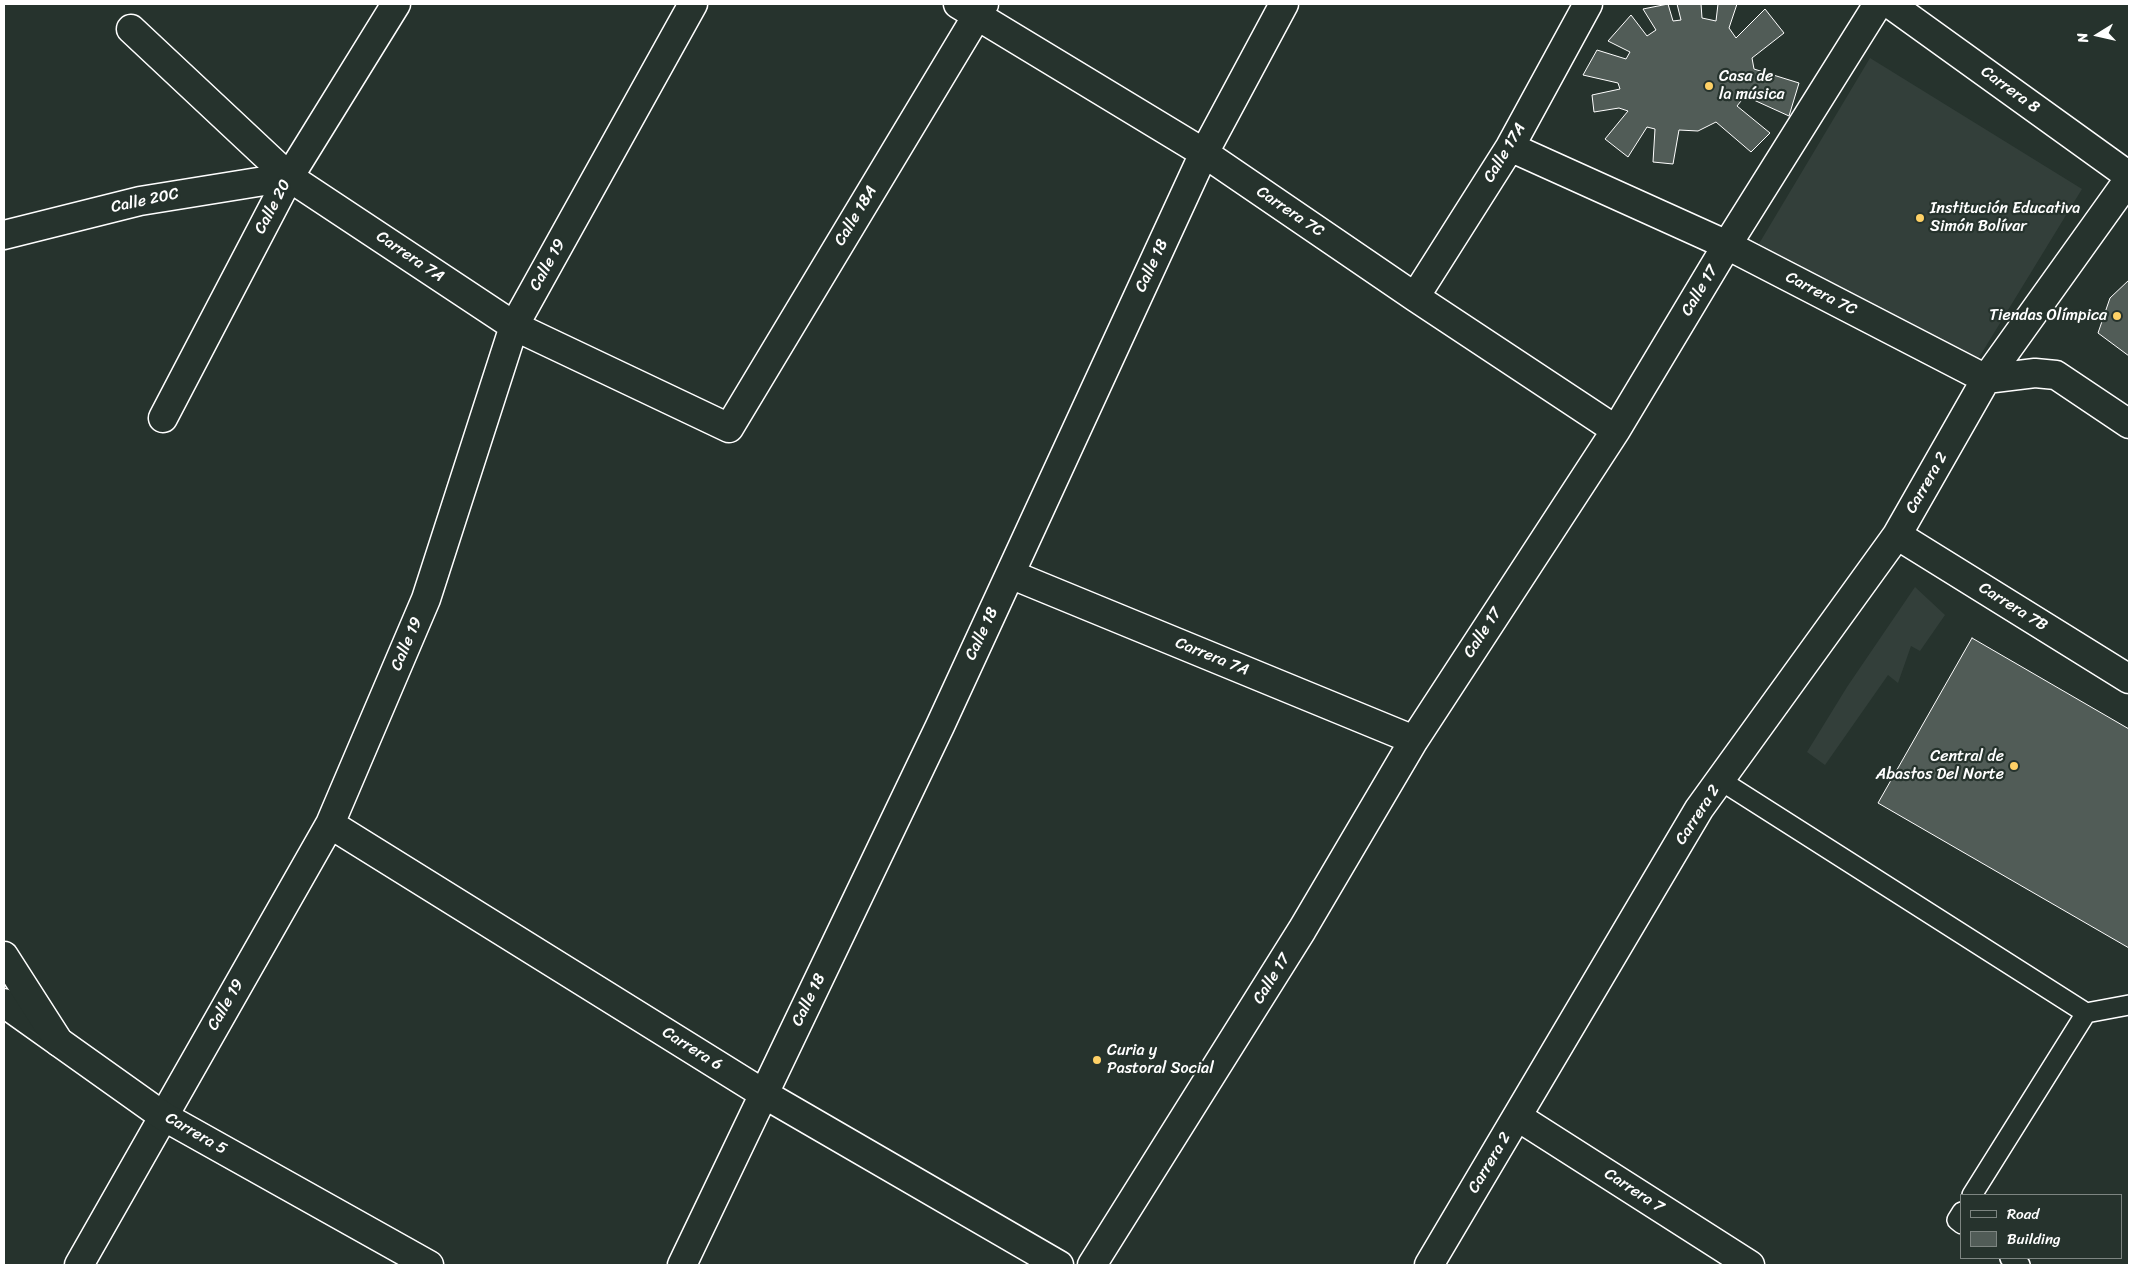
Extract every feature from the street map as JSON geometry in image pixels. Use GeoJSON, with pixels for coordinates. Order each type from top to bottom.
{"type":"FeatureCollection","features":[{"type":"Feature","properties":{"kind":"street","name":"Calle 20"},"geometry":{"type":"LineString","coordinates":[[164,418],[289,177],[396,4]]}},
{"type":"Feature","properties":{"kind":"street","name":"Calle 19"},"geometry":{"type":"LineString","coordinates":[[79,1265],[330,824],[426,599],[514,326],[693,4]]}},
{"type":"Feature","properties":{"kind":"street","name":"Calle 18"},"geometry":{"type":"LineString","coordinates":[[682,1265],[940,726],[1204,153],[1284,4]]}},
{"type":"Feature","properties":{"kind":"street","name":"Calle 17A"},"geometry":{"type":"LineString","coordinates":[[1415,297],[1510,147],[1588,4]]}},
{"type":"Feature","properties":{"kind":"street","name":"Calle 17"},"geometry":{"type":"LineString","coordinates":[[1092,1265],[1302,930],[1414,740],[1616,430],[1727,245],[1878,4]]}},
{"type":"Feature","properties":{"kind":"street","name":"Carrera 8"},"geometry":{"type":"LineString","coordinates":[[1890,4],[2129,177]]}},
{"type":"Feature","properties":{"kind":"street","name":"Carrera 7C"},"geometry":{"type":"LineString","coordinates":[[973,8],[1204,153],[1415,297],[1616,430]]}},
{"type":"Feature","properties":{"kind":"street","name":"Calle 18A"},"geometry":{"type":"LineString","coordinates":[[729,428],[973,8]]}},
{"type":"Feature","properties":{"kind":"street","name":"Carrera 7A"},"geometry":{"type":"LineString","coordinates":[[131,29],[289,177],[514,326],[729,428]]}},
{"type":"Feature","properties":{"kind":"street","name":"Carrera 7C"},"geometry":{"type":"LineString","coordinates":[[1510,147],[1727,245],[1986,379]]}},
{"type":"Feature","properties":{"kind":"street","name":"Calle 20C"},"geometry":{"type":"LineString","coordinates":[[4,235],[140,201],[289,177]]}},
{"type":"Feature","properties":{"kind":"street","name":"Carrera 2"},"geometry":{"type":"LineString","coordinates":[[1429,1265],[1699,809],[1898,536],[1986,379],[2129,177]]}},
{"type":"Feature","properties":{"kind":"street"},"geometry":{"type":"LineString","coordinates":[[1986,379],[2036,373],[2056,375],[2129,424]]}},
{"type":"Feature","properties":{"kind":"street","name":"Carrera 7B"},"geometry":{"type":"LineString","coordinates":[[1898,536],[2127,673]]}},
{"type":"Feature","properties":{"kind":"street","name":"Carrera 7A"},"geometry":{"type":"LineString","coordinates":[[1010,574],[1414,740]]}},
{"type":"Feature","properties":{"kind":"street","name":"Carrera 6"},"geometry":{"type":"LineString","coordinates":[[330,824],[764,1094],[1059,1265]]}},
{"type":"Feature","properties":{"kind":"street","name":"Carrera 5"},"geometry":{"type":"LineString","coordinates":[[4,956],[58,1042],[163,1116],[429,1265]]}},
{"type":"Feature","properties":{"kind":"street"},"geometry":{"type":"LineString","coordinates":[[4,1003],[58,1042]]}},
{"type":"Feature","properties":{"kind":"street","name":"Carrera 7"},"geometry":{"type":"LineString","coordinates":[[1518,1117],[1750,1265]]}},
{"type":"Feature","properties":{"kind":"lane"},"geometry":{"type":"LineString","coordinates":[[1720,780],[2086,1013],[2129,1004]]}},
{"type":"Feature","properties":{"kind":"lane"},"geometry":{"type":"LineString","coordinates":[[1973,1194],[2086,1013]]}},
{"type":"Feature","properties":{"kind":"shaded area","name":"Institución Educativa Simón Bolívar"},"geometry":{"type":"Polygon","coordinates":[[[1870,58],[2082,189],[1975,364],[1757,247],[1870,58]]]}},
{"type":"Feature","properties":{"kind":"shaded area"},"geometry":{"type":"Polygon","coordinates":[[[1915,587],[1945,615],[1920,651],[1911,646],[1898,683],[1888,675],[1825,765],[1807,752],[1847,687],[1915,587]]]}},
{"type":"Feature","properties":{"kind":"building","name":"Casa de la música"},"geometry":{"type":"Polygon","coordinates":[[[1668,4],[1673,21],[1681,20],[1677,4],[1701,4],[1702,18],[1716,21],[1718,4],[1737,4],[1729,28],[1736,38],[1765,9],[1784,33],[1752,58],[1754,69],[1799,83],[1789,116],[1745,96],[1737,106],[1770,133],[1751,152],[1716,122],[1698,131],[1679,130],[1673,164],[1653,162],[1655,129],[1647,127],[1628,157],[1605,139],[1628,111],[1619,108],[1594,112],[1592,95],[1620,89],[1618,83],[1583,75],[1597,50],[1626,59],[1630,52],[1608,41],[1631,15],[1647,36],[1656,30],[1643,9],[1668,4]]]}},
{"type":"Feature","properties":{"kind":"building","name":"Tiendas Olímpica"},"geometry":{"type":"Polygon","coordinates":[[[2129,280],[2129,356],[2098,333],[2110,298],[2129,280]]]}},
{"type":"Feature","properties":{"kind":"building","name":"Central de Abastos Del Norte"},"geometry":{"type":"Polygon","coordinates":[[[1972,638],[2129,729],[2129,948],[1878,803],[1972,638]]]}},
{"type":"Feature","properties":{"kind":"place","name":"Casa de la música"},"geometry":{"type":"Point","coordinates":[1709,86]}},
{"type":"Feature","properties":{"kind":"place","name":"Institución Educativa Simón Bolívar"},"geometry":{"type":"Point","coordinates":[1920,218]}},
{"type":"Feature","properties":{"kind":"place","name":"Tiendas Olímpica"},"geometry":{"type":"Point","coordinates":[2117,316]}},
{"type":"Feature","properties":{"kind":"place","name":"Central de Abastos Del Norte"},"geometry":{"type":"Point","coordinates":[2014,766]}},
{"type":"Feature","properties":{"kind":"place","name":"Curia y Pastoral Social"},"geometry":{"type":"Point","coordinates":[1097,1060]}}]}
